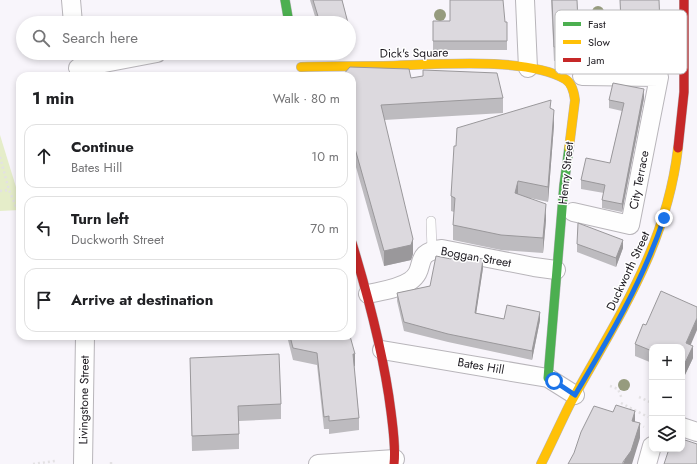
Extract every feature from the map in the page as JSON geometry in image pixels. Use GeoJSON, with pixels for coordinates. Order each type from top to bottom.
{"type":"FeatureCollection","features":[{"type":"Feature","properties":{"kind":"street"},"geometry":{"type":"LineString","coordinates":[[71,0],[72,16]]}},
{"type":"Feature","properties":{"kind":"street"},"geometry":{"type":"LineString","coordinates":[[285,0],[288,16]]}},
{"type":"Feature","properties":{"kind":"street"},"geometry":{"type":"LineString","coordinates":[[525,0],[528,68]]}},
{"type":"Feature","properties":{"kind":"street","name":"Duckworth Street"},"geometry":{"type":"LineString","coordinates":[[684,0],[684,10]]}},
{"type":"Feature","properties":{"kind":"street"},"geometry":{"type":"LineString","coordinates":[[77,66],[114,60]]}},
{"type":"Feature","properties":{"kind":"street","name":"Dick's Square"},"geometry":{"type":"LineString","coordinates":[[301,68],[463,65],[528,68]]}},
{"type":"Feature","properties":{"kind":"street","name":"Henry Street"},"geometry":{"type":"LineString","coordinates":[[528,68],[555,75],[566,80],[574,89],[575,100],[564,185],[548,378]]}},
{"type":"Feature","properties":{"kind":"street","name":"Duckworth Street"},"geometry":{"type":"LineString","coordinates":[[541,464],[575,395],[617,323],[642,274],[664,218],[677,156],[685,74]]}},
{"type":"Feature","properties":{"kind":"street","name":"City Terrace"},"geometry":{"type":"LineString","coordinates":[[573,212],[630,225],[658,77],[582,76]]}},
{"type":"Feature","properties":{"kind":"street","name":"Boggan Street"},"geometry":{"type":"LineString","coordinates":[[368,294],[410,281],[418,274],[421,260],[432,250],[442,250],[534,268],[556,270]]}},
{"type":"Feature","properties":{"kind":"street"},"geometry":{"type":"LineString","coordinates":[[318,464],[396,462],[382,350],[368,294],[356,256]]}},
{"type":"Feature","properties":{"kind":"street","name":"Livingstone Street"},"geometry":{"type":"LineString","coordinates":[[83,464],[85,340]]}},
{"type":"Feature","properties":{"kind":"street","name":"Bates Hill"},"geometry":{"type":"LineString","coordinates":[[382,350],[548,378],[575,395]]}},
{"type":"Feature","properties":{"kind":"street"},"geometry":{"type":"LineString","coordinates":[[685,428],[697,432]]}},
{"type":"Feature","properties":{"kind":"street"},"geometry":{"type":"LineString","coordinates":[[647,464],[650,452]]}},
{"type":"Feature","properties":{"kind":"lane"},"geometry":{"type":"LineString","coordinates":[[431,221],[432,250]]}},
{"type":"Feature","properties":{"kind":"path"},"geometry":{"type":"LineString","coordinates":[[0,157],[9,190],[16,207]]}},
{"type":"Feature","properties":{"kind":"path"},"geometry":{"type":"LineString","coordinates":[[0,191],[9,190]]}},
{"type":"Feature","properties":{"kind":"path"},"geometry":{"type":"LineString","coordinates":[[610,386],[618,389],[622,399]]}},
{"type":"Feature","properties":{"kind":"path"},"geometry":{"type":"LineString","coordinates":[[639,398],[649,402]]}},
{"type":"Feature","properties":{"kind":"path"},"geometry":{"type":"LineString","coordinates":[[620,403],[648,417]]}},
{"type":"Feature","properties":{"kind":"path"},"geometry":{"type":"LineString","coordinates":[[639,424],[644,427]]}},
{"type":"Feature","properties":{"kind":"path"},"geometry":{"type":"LineString","coordinates":[[111,459],[111,464]]}},
{"type":"Feature","properties":{"kind":"path"},"geometry":{"type":"LineString","coordinates":[[33,464],[55,461]]}},
{"type":"Feature","properties":{"kind":"green space"},"geometry":{"type":"Polygon","coordinates":[[[0,135],[16,187],[16,210],[0,211],[0,135]]]}},
{"type":"Feature","properties":{"kind":"building"},"geometry":{"type":"Polygon","coordinates":[[[313,0],[342,0],[346,16],[318,16],[313,0]]]}},
{"type":"Feature","properties":{"kind":"building"},"geometry":{"type":"Polygon","coordinates":[[[450,0],[503,0],[505,22],[507,22],[507,41],[433,41],[433,21],[450,21],[450,0]]]}},
{"type":"Feature","properties":{"kind":"building"},"geometry":{"type":"Polygon","coordinates":[[[552,0],[577,0],[577,10],[555,10],[554,47],[552,0]]]}},
{"type":"Feature","properties":{"kind":"building"},"geometry":{"type":"Polygon","coordinates":[[[620,0],[659,0],[659,10],[620,10],[620,0]]]}},
{"type":"Feature","properties":{"kind":"building"},"geometry":{"type":"Polygon","coordinates":[[[350,67],[409,69],[411,78],[423,76],[423,70],[497,73],[503,98],[381,105],[413,239],[411,245],[384,251],[356,152],[356,72],[346,72],[350,67]]]}},
{"type":"Feature","properties":{"kind":"building"},"geometry":{"type":"Polygon","coordinates":[[[613,83],[644,89],[622,204],[602,200],[605,185],[581,180],[586,158],[610,163],[624,103],[609,100],[613,83]]]}},
{"type":"Feature","properties":{"kind":"building"},"geometry":{"type":"Polygon","coordinates":[[[551,100],[550,108],[554,110],[548,187],[518,181],[515,193],[546,204],[543,238],[501,235],[453,225],[455,198],[451,196],[454,146],[456,146],[457,128],[551,100]]]}},
{"type":"Feature","properties":{"kind":"building"},"geometry":{"type":"Polygon","coordinates":[[[578,223],[623,240],[616,258],[577,244],[578,223]]]}},
{"type":"Feature","properties":{"kind":"building"},"geometry":{"type":"Polygon","coordinates":[[[451,253],[483,259],[475,313],[504,319],[507,305],[540,312],[532,351],[448,334],[404,322],[397,293],[430,286],[436,256],[451,259],[451,253]]]}},
{"type":"Feature","properties":{"kind":"building"},"geometry":{"type":"Polygon","coordinates":[[[661,291],[697,307],[697,318],[686,343],[693,346],[685,363],[685,344],[649,344],[649,350],[635,344],[643,324],[646,325],[661,291]]]}},
{"type":"Feature","properties":{"kind":"building"},"geometry":{"type":"Polygon","coordinates":[[[291,340],[351,340],[355,354],[353,354],[359,418],[329,421],[329,416],[324,417],[317,353],[293,348],[291,340]]]}},
{"type":"Feature","properties":{"kind":"building"},"geometry":{"type":"Polygon","coordinates":[[[279,354],[281,404],[238,406],[239,434],[192,436],[190,358],[279,354]]]}},
{"type":"Feature","properties":{"kind":"building"},"geometry":{"type":"Polygon","coordinates":[[[616,405],[635,411],[632,421],[640,423],[631,451],[623,464],[568,464],[574,453],[581,432],[594,406],[613,412],[616,405]]]}},
{"type":"Feature","properties":{"kind":"building"},"geometry":{"type":"Polygon","coordinates":[[[685,440],[697,444],[697,464],[664,464],[668,452],[685,452],[685,440]]]}},
{"type":"Feature","properties":{"kind":"traffic: fast"},"geometry":{"type":"LineString","coordinates":[[285,0],[288,16]]}},
{"type":"Feature","properties":{"kind":"traffic: fast"},"geometry":{"type":"LineString","coordinates":[[548,378],[564,185],[569,148]]}},
{"type":"Feature","properties":{"kind":"traffic: slow"},"geometry":{"type":"LineString","coordinates":[[301,67],[477,64],[527,67],[548,72],[565,79],[571,85],[573,91],[575,100],[569,148]]}},
{"type":"Feature","properties":{"kind":"traffic: slow"},"geometry":{"type":"LineString","coordinates":[[541,464],[570,404],[622,312],[651,251],[663,219],[672,184],[678,148]]}},
{"type":"Feature","properties":{"kind":"traffic: jam"},"geometry":{"type":"LineString","coordinates":[[684,0],[684,10]]}},
{"type":"Feature","properties":{"kind":"traffic: jam"},"geometry":{"type":"LineString","coordinates":[[678,148],[684,92],[684,74]]}},
{"type":"Feature","properties":{"kind":"traffic: jam"},"geometry":{"type":"LineString","coordinates":[[356,257],[370,306],[384,369],[393,431],[395,451],[394,464]]}},
{"type":"Feature","properties":{"kind":"route"},"geometry":{"type":"LineString","coordinates":[[554,381],[575,395],[617,323],[642,274],[664,218]]}}]}
